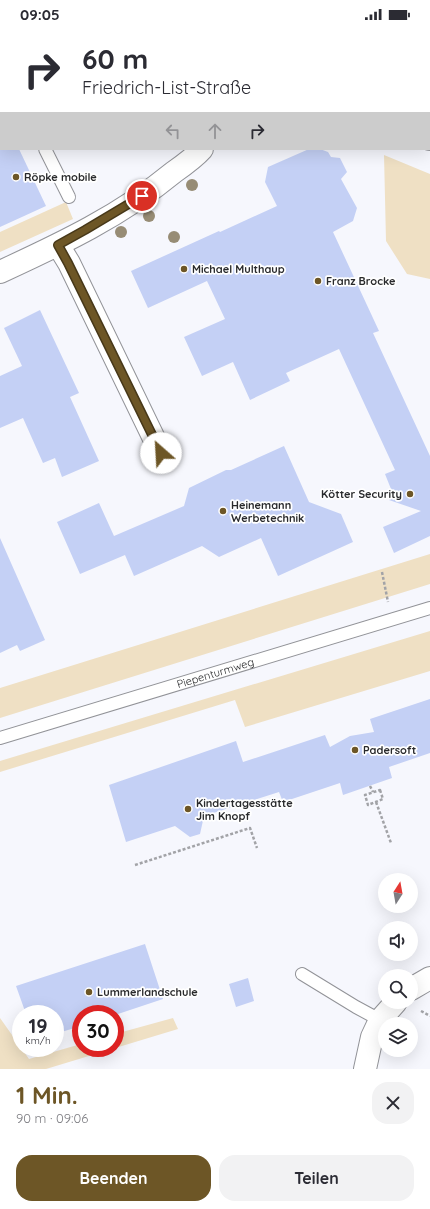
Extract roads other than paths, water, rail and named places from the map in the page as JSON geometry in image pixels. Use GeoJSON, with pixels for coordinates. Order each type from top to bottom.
{"type":"FeatureCollection","features":[{"type":"Feature","properties":{"kind":"street"},"geometry":{"type":"LineString","coordinates":[[0,272],[58,245],[92,226],[154,188],[201,150]]}},
{"type":"Feature","properties":{"kind":"street"},"geometry":{"type":"LineString","coordinates":[[58,245],[161,453]]}},
{"type":"Feature","properties":{"kind":"street"},"geometry":{"type":"LineString","coordinates":[[418,985],[430,978]]}},
{"type":"Feature","properties":{"kind":"street"},"geometry":{"type":"LineString","coordinates":[[383,1017],[390,1009]]}},
{"type":"Feature","properties":{"kind":"street"},"geometry":{"type":"LineString","coordinates":[[365,1069],[372,1037],[378,1024]]}},
{"type":"Feature","properties":{"kind":"lane"},"geometry":{"type":"LineString","coordinates":[[46,150],[69,197]]}},
{"type":"Feature","properties":{"kind":"lane","name":"Piepenturmweg"},"geometry":{"type":"LineString","coordinates":[[0,738],[430,608]]}},
{"type":"Feature","properties":{"kind":"lane"},"geometry":{"type":"LineString","coordinates":[[302,974],[378,1019]]}},
{"type":"Feature","properties":{"kind":"place","name":"Röpke mobile"},"geometry":{"type":"Point","coordinates":[16,177]}},
{"type":"Feature","properties":{"kind":"place","name":"Michael Multhaup"},"geometry":{"type":"Point","coordinates":[184,269]}},
{"type":"Feature","properties":{"kind":"place","name":"Franz Brocke"},"geometry":{"type":"Point","coordinates":[318,281]}},
{"type":"Feature","properties":{"kind":"place","name":"Kötter Security"},"geometry":{"type":"Point","coordinates":[410,494]}},
{"type":"Feature","properties":{"kind":"place","name":"Heinemann Werbetechnik"},"geometry":{"type":"Point","coordinates":[223,511]}},
{"type":"Feature","properties":{"kind":"place","name":"Padersoft"},"geometry":{"type":"Point","coordinates":[355,750]}},
{"type":"Feature","properties":{"kind":"place","name":"Kindertagesstätte Jim Knopf"},"geometry":{"type":"Point","coordinates":[188,809]}},
{"type":"Feature","properties":{"kind":"place","name":"Lummerlandschule"},"geometry":{"type":"Point","coordinates":[89,992]}}]}
